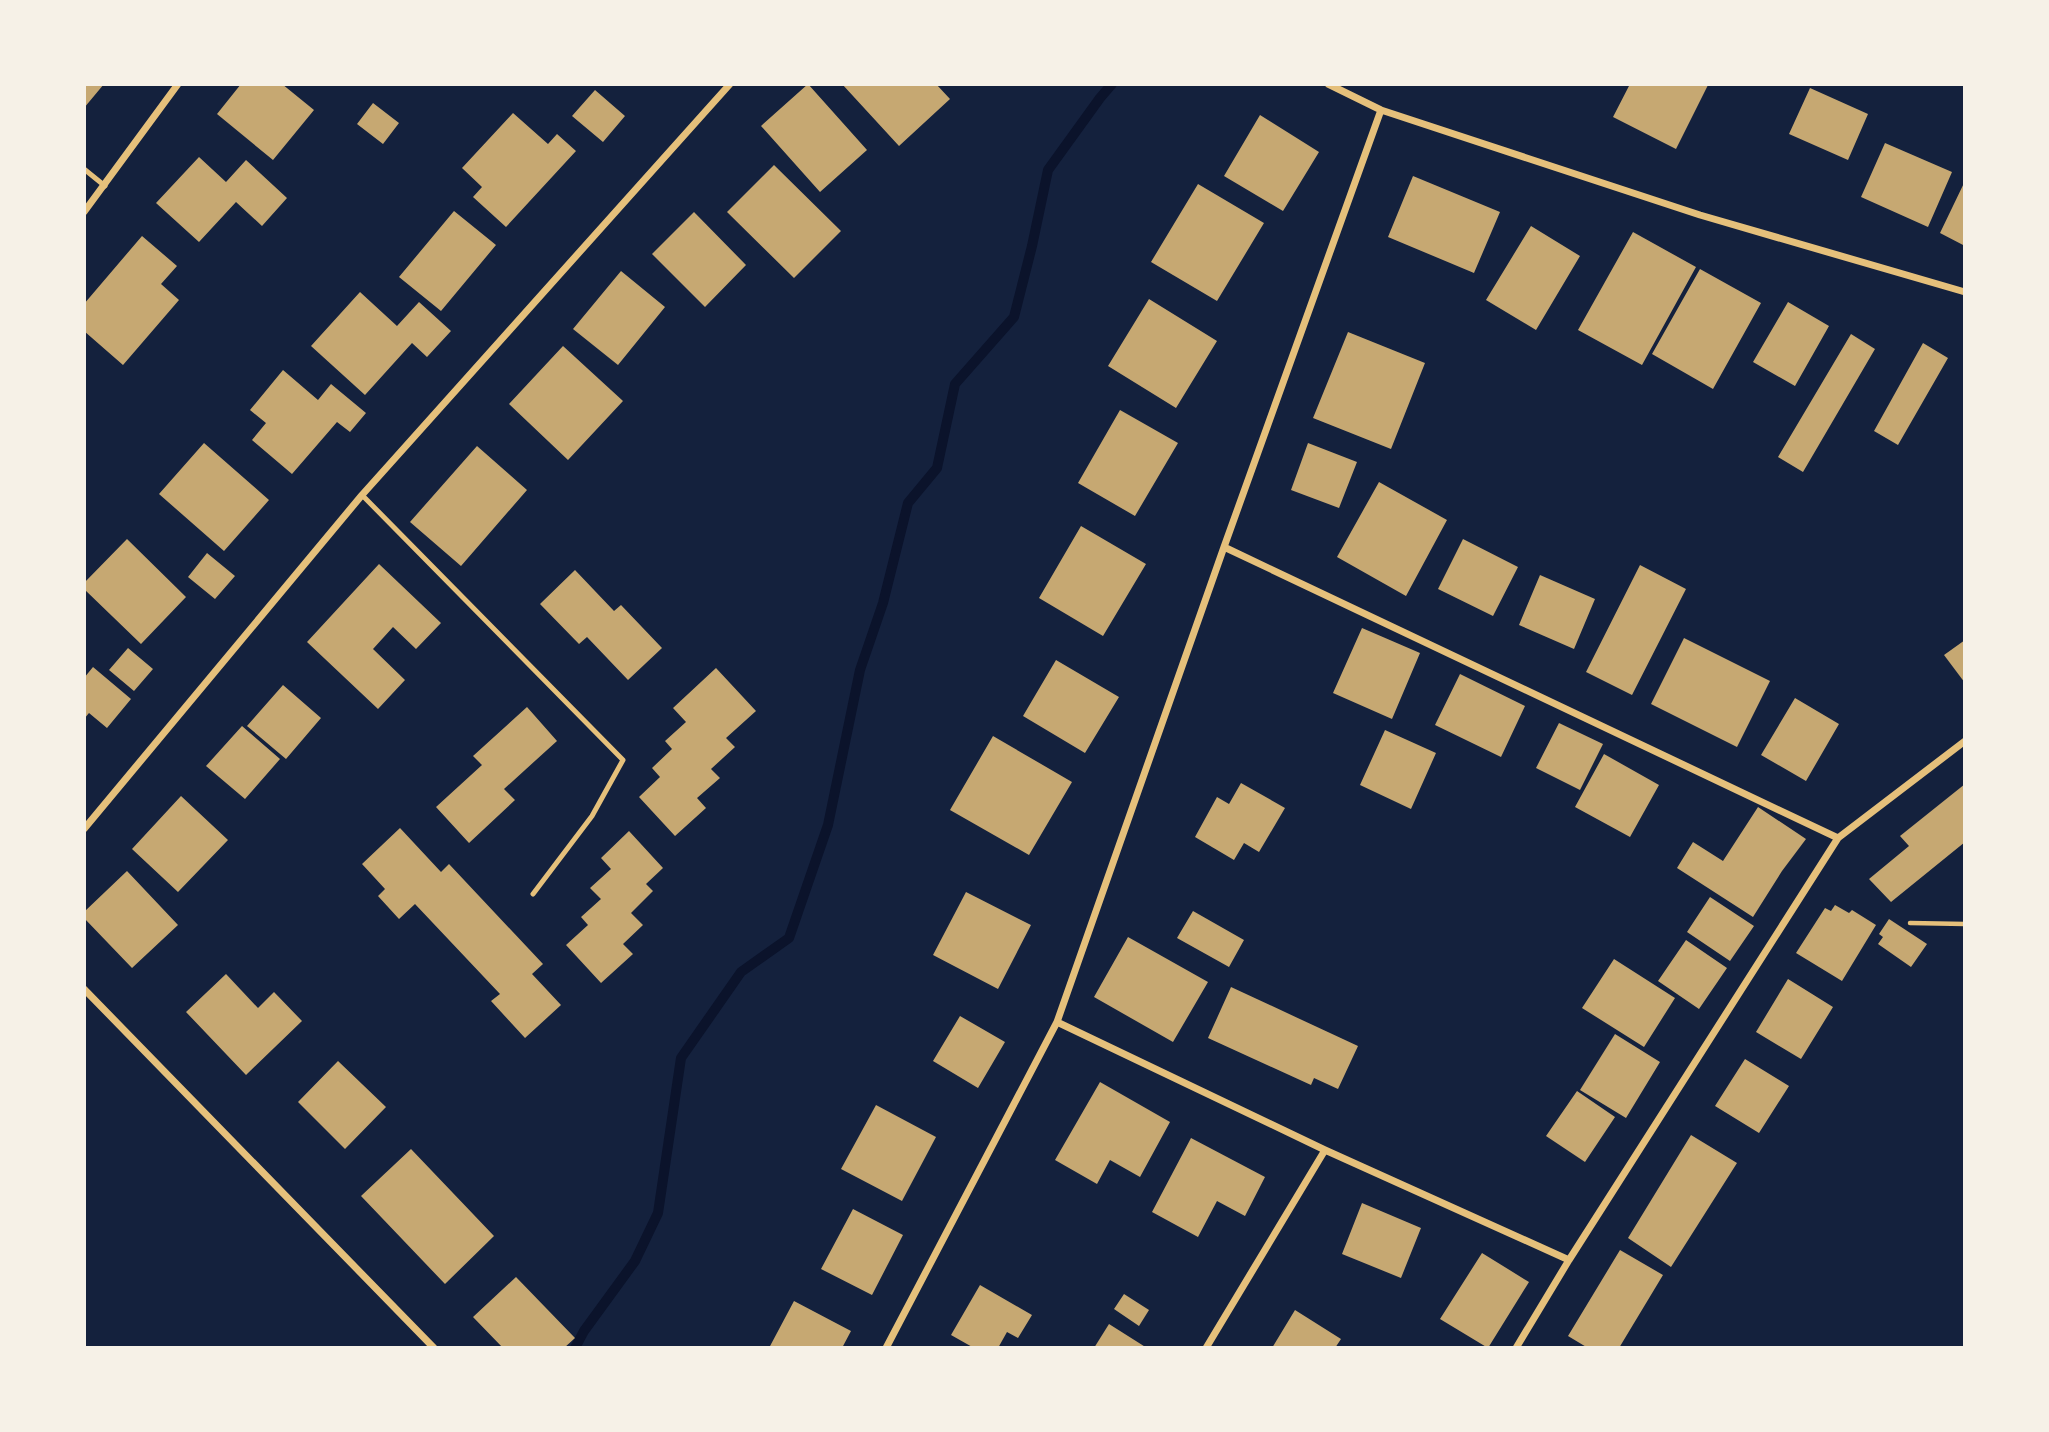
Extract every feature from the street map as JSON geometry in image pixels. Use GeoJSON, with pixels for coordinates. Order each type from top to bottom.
{"type":"FeatureCollection","features":[{"type":"Feature","properties":{"kind":"street"},"geometry":{"type":"LineString","coordinates":[[84,212],[178,84]]}},
{"type":"Feature","properties":{"kind":"street"},"geometry":{"type":"LineString","coordinates":[[84,830],[362,495],[730,84]]}},
{"type":"Feature","properties":{"kind":"street"},"geometry":{"type":"LineString","coordinates":[[1328,84],[1381,110],[1700,215],[1965,292]]}},
{"type":"Feature","properties":{"kind":"street"},"geometry":{"type":"LineString","coordinates":[[886,1348],[1057,1022],[1381,110]]}},
{"type":"Feature","properties":{"kind":"street"},"geometry":{"type":"LineString","coordinates":[[1224,547],[1838,838]]}},
{"type":"Feature","properties":{"kind":"street"},"geometry":{"type":"LineString","coordinates":[[1516,1348],[1569,1260],[1838,838],[1965,741]]}},
{"type":"Feature","properties":{"kind":"street"},"geometry":{"type":"LineString","coordinates":[[84,989],[434,1348]]}},
{"type":"Feature","properties":{"kind":"street"},"geometry":{"type":"LineString","coordinates":[[1057,1022],[1325,1150],[1569,1260]]}},
{"type":"Feature","properties":{"kind":"street"},"geometry":{"type":"LineString","coordinates":[[1206,1348],[1325,1150]]}},
{"type":"Feature","properties":{"kind":"lane"},"geometry":{"type":"LineString","coordinates":[[84,169],[104,186]]}},
{"type":"Feature","properties":{"kind":"lane"},"geometry":{"type":"LineString","coordinates":[[362,495],[623,760],[592,816],[533,894]]}},
{"type":"Feature","properties":{"kind":"path"},"geometry":{"type":"LineString","coordinates":[[1910,923],[1965,923]]}},
{"type":"Feature","properties":{"kind":"building"},"geometry":{"type":"Polygon","coordinates":[[[84,84],[104,84],[84,108],[84,84]]]}},
{"type":"Feature","properties":{"kind":"building"},"geometry":{"type":"Polygon","coordinates":[[[241,84],[282,84],[314,110],[273,160],[217,114],[241,84]]]}},
{"type":"Feature","properties":{"kind":"building"},"geometry":{"type":"Polygon","coordinates":[[[808,84],[867,150],[820,192],[761,126],[808,84]]]}},
{"type":"Feature","properties":{"kind":"building"},"geometry":{"type":"Polygon","coordinates":[[[842,84],[936,84],[950,99],[899,146],[842,84]]]}},
{"type":"Feature","properties":{"kind":"building"},"geometry":{"type":"Polygon","coordinates":[[[1630,84],[1708,85],[1676,149],[1613,117],[1630,84]]]}},
{"type":"Feature","properties":{"kind":"building"},"geometry":{"type":"Polygon","coordinates":[[[1810,88],[1868,114],[1848,160],[1789,134],[1810,88]]]}},
{"type":"Feature","properties":{"kind":"building"},"geometry":{"type":"Polygon","coordinates":[[[595,90],[625,116],[603,142],[572,116],[595,90]]]}},
{"type":"Feature","properties":{"kind":"building"},"geometry":{"type":"Polygon","coordinates":[[[373,103],[399,123],[383,144],[357,124],[373,103]]]}},
{"type":"Feature","properties":{"kind":"building"},"geometry":{"type":"Polygon","coordinates":[[[513,113],[548,144],[557,134],[576,151],[506,227],[473,197],[482,187],[462,168],[513,113]]]}},
{"type":"Feature","properties":{"kind":"building"},"geometry":{"type":"Polygon","coordinates":[[[1260,115],[1319,152],[1283,211],[1224,176],[1260,115]]]}},
{"type":"Feature","properties":{"kind":"building"},"geometry":{"type":"Polygon","coordinates":[[[1885,143],[1952,172],[1928,227],[1861,197],[1885,143]]]}},
{"type":"Feature","properties":{"kind":"building"},"geometry":{"type":"Polygon","coordinates":[[[199,157],[226,182],[246,160],[287,198],[262,226],[236,202],[199,242],[156,203],[199,157]]]}},
{"type":"Feature","properties":{"kind":"building"},"geometry":{"type":"Polygon","coordinates":[[[774,165],[841,231],[794,278],[727,212],[774,165]]]}},
{"type":"Feature","properties":{"kind":"building"},"geometry":{"type":"Polygon","coordinates":[[[1413,176],[1500,212],[1474,273],[1388,237],[1413,176]]]}},
{"type":"Feature","properties":{"kind":"building"},"geometry":{"type":"Polygon","coordinates":[[[1965,181],[1965,246],[1940,233],[1965,181]]]}},
{"type":"Feature","properties":{"kind":"building"},"geometry":{"type":"Polygon","coordinates":[[[1198,184],[1264,223],[1217,301],[1151,262],[1198,184]]]}},
{"type":"Feature","properties":{"kind":"building"},"geometry":{"type":"Polygon","coordinates":[[[454,211],[496,245],[441,311],[399,277],[454,211]]]}},
{"type":"Feature","properties":{"kind":"building"},"geometry":{"type":"Polygon","coordinates":[[[694,212],[746,265],[705,307],[652,254],[694,212]]]}},
{"type":"Feature","properties":{"kind":"building"},"geometry":{"type":"Polygon","coordinates":[[[1531,226],[1580,256],[1536,330],[1486,300],[1531,226]]]}},
{"type":"Feature","properties":{"kind":"building"},"geometry":{"type":"Polygon","coordinates":[[[1633,232],[1696,267],[1642,365],[1578,330],[1633,232]]]}},
{"type":"Feature","properties":{"kind":"building"},"geometry":{"type":"Polygon","coordinates":[[[142,236],[177,266],[161,284],[179,300],[123,365],[84,331],[84,304],[142,236]]]}},
{"type":"Feature","properties":{"kind":"building"},"geometry":{"type":"Polygon","coordinates":[[[1700,269],[1761,303],[1713,389],[1652,354],[1700,269]]]}},
{"type":"Feature","properties":{"kind":"building"},"geometry":{"type":"Polygon","coordinates":[[[621,271],[665,307],[618,365],[573,329],[621,271]]]}},
{"type":"Feature","properties":{"kind":"building"},"geometry":{"type":"Polygon","coordinates":[[[360,292],[397,326],[419,302],[451,331],[427,357],[412,343],[365,395],[311,346],[360,292]]]}},
{"type":"Feature","properties":{"kind":"building"},"geometry":{"type":"Polygon","coordinates":[[[1149,299],[1217,341],[1176,408],[1108,366],[1149,299]]]}},
{"type":"Feature","properties":{"kind":"building"},"geometry":{"type":"Polygon","coordinates":[[[1788,302],[1829,326],[1795,386],[1753,362],[1788,302]]]}},
{"type":"Feature","properties":{"kind":"building"},"geometry":{"type":"Polygon","coordinates":[[[1348,332],[1425,363],[1391,449],[1313,418],[1348,332]]]}},
{"type":"Feature","properties":{"kind":"building"},"geometry":{"type":"Polygon","coordinates":[[[1851,334],[1875,349],[1803,472],[1778,457],[1851,334]]]}},
{"type":"Feature","properties":{"kind":"building"},"geometry":{"type":"Polygon","coordinates":[[[1923,343],[1948,358],[1898,445],[1874,431],[1923,343]]]}},
{"type":"Feature","properties":{"kind":"building"},"geometry":{"type":"Polygon","coordinates":[[[563,346],[623,401],[568,460],[509,404],[563,346]]]}},
{"type":"Feature","properties":{"kind":"building"},"geometry":{"type":"Polygon","coordinates":[[[283,370],[318,400],[331,384],[366,413],[350,432],[337,422],[292,474],[252,440],[266,423],[250,410],[283,370]]]}},
{"type":"Feature","properties":{"kind":"building"},"geometry":{"type":"Polygon","coordinates":[[[1120,410],[1178,443],[1135,516],[1078,483],[1120,410]]]}},
{"type":"Feature","properties":{"kind":"building"},"geometry":{"type":"Polygon","coordinates":[[[204,443],[269,500],[224,551],[159,494],[204,443]]]}},
{"type":"Feature","properties":{"kind":"building"},"geometry":{"type":"Polygon","coordinates":[[[1308,443],[1357,462],[1339,508],[1291,490],[1308,443]]]}},
{"type":"Feature","properties":{"kind":"building"},"geometry":{"type":"Polygon","coordinates":[[[477,446],[527,490],[461,566],[410,522],[477,446]]]}},
{"type":"Feature","properties":{"kind":"building"},"geometry":{"type":"Polygon","coordinates":[[[1379,482],[1447,520],[1406,596],[1337,557],[1379,482]]]}},
{"type":"Feature","properties":{"kind":"building"},"geometry":{"type":"Polygon","coordinates":[[[1081,526],[1146,564],[1103,636],[1039,598],[1081,526]]]}},
{"type":"Feature","properties":{"kind":"building"},"geometry":{"type":"Polygon","coordinates":[[[127,539],[186,597],[141,644],[84,589],[84,583],[127,539]]]}},
{"type":"Feature","properties":{"kind":"building"},"geometry":{"type":"Polygon","coordinates":[[[1463,539],[1518,567],[1493,616],[1438,589],[1463,539]]]}},
{"type":"Feature","properties":{"kind":"building"},"geometry":{"type":"Polygon","coordinates":[[[207,553],[235,576],[215,599],[188,577],[207,553]]]}},
{"type":"Feature","properties":{"kind":"building"},"geometry":{"type":"Polygon","coordinates":[[[379,564],[441,623],[416,649],[393,627],[373,649],[405,680],[378,709],[307,642],[379,564]]]}},
{"type":"Feature","properties":{"kind":"building"},"geometry":{"type":"Polygon","coordinates":[[[1640,565],[1686,589],[1632,695],[1586,672],[1640,565]]]}},
{"type":"Feature","properties":{"kind":"building"},"geometry":{"type":"Polygon","coordinates":[[[575,570],[614,611],[621,605],[662,648],[628,680],[587,637],[579,644],[540,604],[575,570]]]}},
{"type":"Feature","properties":{"kind":"building"},"geometry":{"type":"Polygon","coordinates":[[[1540,575],[1595,599],[1574,649],[1519,625],[1540,575]]]}},
{"type":"Feature","properties":{"kind":"building"},"geometry":{"type":"Polygon","coordinates":[[[1362,628],[1420,653],[1392,719],[1333,693],[1362,628]]]}},
{"type":"Feature","properties":{"kind":"building"},"geometry":{"type":"Polygon","coordinates":[[[1684,638],[1770,681],[1737,747],[1651,704],[1684,638]]]}},
{"type":"Feature","properties":{"kind":"building"},"geometry":{"type":"Polygon","coordinates":[[[1965,640],[1965,683],[1944,655],[1965,640]]]}},
{"type":"Feature","properties":{"kind":"building"},"geometry":{"type":"Polygon","coordinates":[[[128,648],[153,669],[134,691],[109,670],[128,648]]]}},
{"type":"Feature","properties":{"kind":"building"},"geometry":{"type":"Polygon","coordinates":[[[1056,660],[1119,697],[1085,753],[1023,716],[1056,660]]]}},
{"type":"Feature","properties":{"kind":"building"},"geometry":{"type":"Polygon","coordinates":[[[93,667],[131,699],[107,728],[89,713],[84,719],[84,678],[93,667]]]}},
{"type":"Feature","properties":{"kind":"building"},"geometry":{"type":"Polygon","coordinates":[[[716,668],[756,711],[726,738],[735,747],[711,769],[720,778],[697,798],[706,808],[675,836],[639,797],[660,777],[652,768],[672,749],[665,741],[686,722],[673,708],[716,668]]]}},
{"type":"Feature","properties":{"kind":"building"},"geometry":{"type":"Polygon","coordinates":[[[1460,674],[1525,706],[1501,757],[1435,725],[1460,674]]]}},
{"type":"Feature","properties":{"kind":"building"},"geometry":{"type":"Polygon","coordinates":[[[283,685],[321,718],[286,759],[247,726],[283,685]]]}},
{"type":"Feature","properties":{"kind":"building"},"geometry":{"type":"Polygon","coordinates":[[[1795,698],[1839,724],[1806,781],[1761,755],[1795,698]]]}},
{"type":"Feature","properties":{"kind":"building"},"geometry":{"type":"Polygon","coordinates":[[[527,707],[557,741],[504,789],[515,800],[469,843],[436,807],[482,765],[473,756],[527,707]]]}},
{"type":"Feature","properties":{"kind":"building"},"geometry":{"type":"Polygon","coordinates":[[[1559,723],[1603,744],[1580,790],[1536,768],[1559,723]]]}},
{"type":"Feature","properties":{"kind":"building"},"geometry":{"type":"Polygon","coordinates":[[[242,726],[280,759],[245,799],[206,766],[242,726]]]}},
{"type":"Feature","properties":{"kind":"building"},"geometry":{"type":"Polygon","coordinates":[[[1385,730],[1436,753],[1411,809],[1360,785],[1385,730]]]}},
{"type":"Feature","properties":{"kind":"building"},"geometry":{"type":"Polygon","coordinates":[[[993,736],[1072,782],[1029,855],[950,810],[993,736]]]}},
{"type":"Feature","properties":{"kind":"building"},"geometry":{"type":"Polygon","coordinates":[[[1604,754],[1659,785],[1630,837],[1575,807],[1604,754]]]}},
{"type":"Feature","properties":{"kind":"building"},"geometry":{"type":"Polygon","coordinates":[[[1241,783],[1285,808],[1259,852],[1244,843],[1234,860],[1195,837],[1217,797],[1229,804],[1241,783]]]}},
{"type":"Feature","properties":{"kind":"building"},"geometry":{"type":"Polygon","coordinates":[[[1965,784],[1965,842],[1891,902],[1869,879],[1909,846],[1900,836],[1965,784]]]}},
{"type":"Feature","properties":{"kind":"building"},"geometry":{"type":"Polygon","coordinates":[[[181,796],[228,840],[178,892],[132,849],[181,796]]]}},
{"type":"Feature","properties":{"kind":"building"},"geometry":{"type":"Polygon","coordinates":[[[1758,807],[1806,839],[1753,917],[1677,868],[1693,842],[1723,861],[1758,807]]]}},
{"type":"Feature","properties":{"kind":"building"},"geometry":{"type":"Polygon","coordinates":[[[400,828],[441,872],[449,864],[543,964],[532,974],[561,1005],[525,1038],[491,1001],[500,994],[415,904],[399,919],[378,896],[385,889],[362,864],[400,828]]]}},
{"type":"Feature","properties":{"kind":"building"},"geometry":{"type":"Polygon","coordinates":[[[629,831],[663,868],[646,884],[653,891],[631,913],[643,925],[623,944],[633,954],[601,983],[566,945],[588,925],[581,917],[601,899],[590,888],[611,869],[601,858],[629,831]]]}},
{"type":"Feature","properties":{"kind":"building"},"geometry":{"type":"Polygon","coordinates":[[[127,871],[178,925],[132,968],[84,918],[84,912],[127,871]]]}},
{"type":"Feature","properties":{"kind":"building"},"geometry":{"type":"Polygon","coordinates":[[[966,892],[1031,925],[998,989],[933,955],[966,892]]]}},
{"type":"Feature","properties":{"kind":"building"},"geometry":{"type":"Polygon","coordinates":[[[1710,897],[1754,926],[1730,961],[1687,932],[1710,897]]]}},
{"type":"Feature","properties":{"kind":"building"},"geometry":{"type":"Polygon","coordinates":[[[1835,905],[1849,913],[1852,910],[1876,925],[1842,981],[1796,953],[1825,908],[1831,911],[1835,905]]]}},
{"type":"Feature","properties":{"kind":"building"},"geometry":{"type":"Polygon","coordinates":[[[1193,911],[1244,940],[1229,967],[1177,938],[1193,911]]]}},
{"type":"Feature","properties":{"kind":"building"},"geometry":{"type":"Polygon","coordinates":[[[1889,919],[1927,944],[1911,967],[1878,944],[1883,937],[1879,934],[1889,919]]]}},
{"type":"Feature","properties":{"kind":"building"},"geometry":{"type":"Polygon","coordinates":[[[1128,937],[1208,982],[1173,1042],[1094,997],[1128,937]]]}},
{"type":"Feature","properties":{"kind":"building"},"geometry":{"type":"Polygon","coordinates":[[[1686,940],[1727,968],[1699,1009],[1658,981],[1686,940]]]}},
{"type":"Feature","properties":{"kind":"building"},"geometry":{"type":"Polygon","coordinates":[[[1614,959],[1675,998],[1644,1047],[1582,1008],[1614,959]]]}},
{"type":"Feature","properties":{"kind":"building"},"geometry":{"type":"Polygon","coordinates":[[[226,974],[258,1008],[274,992],[302,1021],[246,1075],[186,1012],[226,974]]]}},
{"type":"Feature","properties":{"kind":"building"},"geometry":{"type":"Polygon","coordinates":[[[1788,979],[1833,1007],[1801,1059],[1756,1032],[1788,979]]]}},
{"type":"Feature","properties":{"kind":"building"},"geometry":{"type":"Polygon","coordinates":[[[1231,987],[1358,1046],[1338,1089],[1314,1078],[1311,1085],[1208,1038],[1231,987]]]}},
{"type":"Feature","properties":{"kind":"building"},"geometry":{"type":"Polygon","coordinates":[[[960,1016],[1005,1042],[978,1088],[933,1061],[960,1016]]]}},
{"type":"Feature","properties":{"kind":"building"},"geometry":{"type":"Polygon","coordinates":[[[1615,1034],[1660,1062],[1626,1118],[1580,1090],[1615,1034]]]}},
{"type":"Feature","properties":{"kind":"building"},"geometry":{"type":"Polygon","coordinates":[[[1745,1059],[1789,1086],[1759,1133],[1715,1106],[1745,1059]]]}},
{"type":"Feature","properties":{"kind":"building"},"geometry":{"type":"Polygon","coordinates":[[[338,1061],[386,1107],[345,1149],[298,1102],[338,1061]]]}},
{"type":"Feature","properties":{"kind":"building"},"geometry":{"type":"Polygon","coordinates":[[[1100,1082],[1170,1122],[1140,1177],[1110,1160],[1097,1184],[1055,1160],[1100,1082]]]}},
{"type":"Feature","properties":{"kind":"building"},"geometry":{"type":"Polygon","coordinates":[[[1577,1091],[1615,1117],[1585,1162],[1546,1136],[1577,1091]]]}},
{"type":"Feature","properties":{"kind":"building"},"geometry":{"type":"Polygon","coordinates":[[[876,1105],[936,1137],[902,1201],[841,1169],[876,1105]]]}},
{"type":"Feature","properties":{"kind":"building"},"geometry":{"type":"Polygon","coordinates":[[[1691,1135],[1737,1163],[1671,1267],[1628,1238],[1691,1135]]]}},
{"type":"Feature","properties":{"kind":"building"},"geometry":{"type":"Polygon","coordinates":[[[1191,1138],[1265,1177],[1245,1216],[1217,1201],[1198,1237],[1152,1212],[1191,1138]]]}},
{"type":"Feature","properties":{"kind":"building"},"geometry":{"type":"Polygon","coordinates":[[[411,1149],[494,1236],[445,1284],[361,1196],[411,1149]]]}},
{"type":"Feature","properties":{"kind":"building"},"geometry":{"type":"Polygon","coordinates":[[[1362,1203],[1421,1228],[1401,1278],[1342,1254],[1362,1203]]]}},
{"type":"Feature","properties":{"kind":"building"},"geometry":{"type":"Polygon","coordinates":[[[853,1209],[903,1235],[872,1295],[821,1269],[853,1209]]]}},
{"type":"Feature","properties":{"kind":"building"},"geometry":{"type":"Polygon","coordinates":[[[1620,1250],[1663,1275],[1619,1348],[1588,1348],[1568,1336],[1620,1250]]]}},
{"type":"Feature","properties":{"kind":"building"},"geometry":{"type":"Polygon","coordinates":[[[1482,1253],[1529,1282],[1488,1348],[1440,1319],[1482,1253]]]}},
{"type":"Feature","properties":{"kind":"building"},"geometry":{"type":"Polygon","coordinates":[[[516,1277],[575,1338],[564,1348],[503,1348],[473,1317],[516,1277]]]}},
{"type":"Feature","properties":{"kind":"building"},"geometry":{"type":"Polygon","coordinates":[[[980,1285],[1032,1315],[1018,1338],[1007,1332],[998,1348],[974,1348],[951,1335],[980,1285]]]}},
{"type":"Feature","properties":{"kind":"building"},"geometry":{"type":"Polygon","coordinates":[[[1124,1294],[1149,1310],[1139,1326],[1114,1309],[1124,1294]]]}},
{"type":"Feature","properties":{"kind":"building"},"geometry":{"type":"Polygon","coordinates":[[[794,1301],[851,1331],[842,1348],[769,1348],[794,1301]]]}},
{"type":"Feature","properties":{"kind":"building"},"geometry":{"type":"Polygon","coordinates":[[[1295,1310],[1341,1339],[1335,1348],[1272,1348],[1295,1310]]]}},
{"type":"Feature","properties":{"kind":"building"},"geometry":{"type":"Polygon","coordinates":[[[1109,1324],[1147,1348],[1094,1348],[1109,1324]]]}},
{"type":"Feature","properties":{"kind":"waterway"},"geometry":{"type":"LineString","coordinates":[[575,1348],[584,1331],[635,1261],[658,1213],[681,1058],[741,972],[789,938],[828,825],[860,670],[883,603],[908,503],[937,468],[955,384],[1014,317],[1048,170],[1112,84]]}}]}
